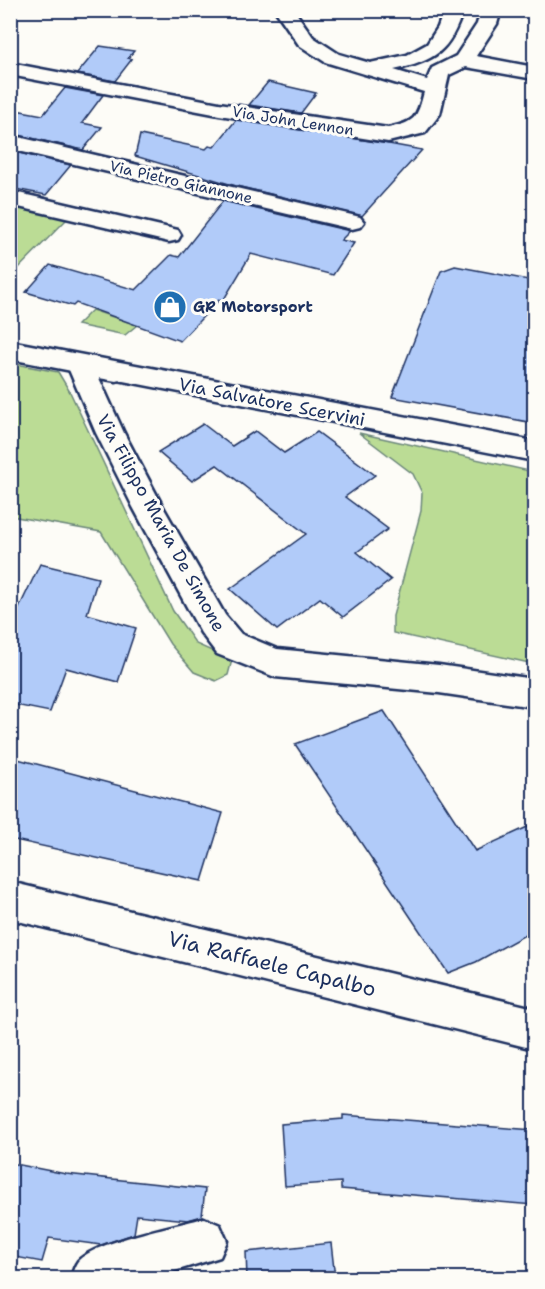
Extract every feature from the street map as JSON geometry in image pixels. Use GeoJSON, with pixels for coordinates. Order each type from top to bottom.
{"type":"FeatureCollection","features":[{"type":"Feature","properties":{"kind":"main road"},"geometry":{"type":"LineString","coordinates":[[284,10],[306,41],[332,58],[436,89]]}},
{"type":"Feature","properties":{"kind":"main road"},"geometry":{"type":"LineString","coordinates":[[369,69],[425,55],[441,45],[454,10]]}},
{"type":"Feature","properties":{"kind":"main road"},"geometry":{"type":"LineString","coordinates":[[491,10],[487,24],[463,60],[534,73]]}},
{"type":"Feature","properties":{"kind":"main road","name":"Via John Lennon"},"geometry":{"type":"LineString","coordinates":[[10,69],[219,109],[388,135],[417,128],[429,114],[439,72],[463,60]]}},
{"type":"Feature","properties":{"kind":"main road","name":"Via Pietro Giannone"},"geometry":{"type":"LineString","coordinates":[[10,142],[352,222]]}},
{"type":"Feature","properties":{"kind":"main road"},"geometry":{"type":"LineString","coordinates":[[10,198],[169,235]]}},
{"type":"Feature","properties":{"kind":"main road","name":"Via Salvatore Scervini"},"geometry":{"type":"LineString","coordinates":[[10,350],[534,450]]}},
{"type":"Feature","properties":{"kind":"main road","name":"Via Filippo Maria De Simone"},"geometry":{"type":"LineString","coordinates":[[137,376],[80,365],[110,433],[148,507],[213,624],[229,644],[275,663],[440,679],[534,693]]}},
{"type":"Feature","properties":{"kind":"main road","name":"Via Raffaele Capalbo"},"geometry":{"type":"LineString","coordinates":[[10,900],[534,1029]]}},
{"type":"Feature","properties":{"kind":"main road"},"geometry":{"type":"LineString","coordinates":[[94,1278],[111,1267],[204,1241]]}},
{"type":"Feature","properties":{"kind":"green space"},"geometry":{"type":"Polygon","coordinates":[[[11,205],[67,219],[11,276],[11,205]]]}},
{"type":"Feature","properties":{"kind":"green space"},"geometry":{"type":"Polygon","coordinates":[[[92,310],[137,325],[125,335],[77,325],[92,310]]]}},
{"type":"Feature","properties":{"kind":"green space"},"geometry":{"type":"Polygon","coordinates":[[[10,363],[58,372],[70,392],[173,611],[196,644],[232,660],[228,675],[216,681],[194,672],[170,644],[101,532],[11,516],[10,363]]]}},
{"type":"Feature","properties":{"kind":"green space"},"geometry":{"type":"Polygon","coordinates":[[[359,433],[534,472],[534,664],[393,633],[393,616],[421,511],[422,493],[413,474],[359,433]]]}},
{"type":"Feature","properties":{"kind":"building"},"geometry":{"type":"Polygon","coordinates":[[[100,46],[134,51],[128,58],[132,59],[115,81],[77,74],[100,46]]]}},
{"type":"Feature","properties":{"kind":"building"},"geometry":{"type":"Polygon","coordinates":[[[268,82],[316,93],[301,113],[249,105],[268,82]]]}},
{"type":"Feature","properties":{"kind":"building"},"geometry":{"type":"Polygon","coordinates":[[[65,88],[103,95],[82,123],[102,127],[83,150],[10,133],[10,109],[43,115],[65,88]]]}},
{"type":"Feature","properties":{"kind":"building"},"geometry":{"type":"Polygon","coordinates":[[[236,120],[422,150],[362,216],[236,186],[135,156],[140,135],[206,149],[209,146],[214,147],[236,120]]]}},
{"type":"Feature","properties":{"kind":"building"},"geometry":{"type":"Polygon","coordinates":[[[10,151],[71,165],[46,195],[10,188],[10,151]]]}},
{"type":"Feature","properties":{"kind":"building"},"geometry":{"type":"Polygon","coordinates":[[[223,201],[350,231],[341,240],[354,243],[333,275],[251,254],[223,301],[219,300],[180,341],[76,303],[73,306],[26,292],[50,265],[136,290],[171,255],[179,257],[223,201]]]}},
{"type":"Feature","properties":{"kind":"building"},"geometry":{"type":"Polygon","coordinates":[[[455,266],[534,281],[534,423],[392,397],[441,271],[455,266]]]}},
{"type":"Feature","properties":{"kind":"building"},"geometry":{"type":"Polygon","coordinates":[[[203,424],[232,446],[255,431],[284,453],[317,432],[375,475],[345,497],[388,529],[357,552],[391,580],[343,617],[320,598],[277,630],[230,589],[306,534],[217,465],[192,481],[158,452],[203,424]]]}},
{"type":"Feature","properties":{"kind":"building"},"geometry":{"type":"Polygon","coordinates":[[[40,564],[98,578],[87,614],[136,628],[118,682],[66,668],[50,712],[10,704],[10,627],[40,564]]]}},
{"type":"Feature","properties":{"kind":"building"},"geometry":{"type":"Polygon","coordinates":[[[384,711],[475,851],[534,824],[534,930],[476,962],[448,973],[295,744],[384,711]]]}},
{"type":"Feature","properties":{"kind":"building"},"geometry":{"type":"Polygon","coordinates":[[[10,757],[223,813],[202,881],[10,839],[10,757]]]}},
{"type":"Feature","properties":{"kind":"building"},"geometry":{"type":"Polygon","coordinates":[[[343,1115],[534,1130],[534,1205],[341,1189],[341,1182],[285,1186],[281,1124],[343,1119],[343,1115]]]}},
{"type":"Feature","properties":{"kind":"building"},"geometry":{"type":"Polygon","coordinates":[[[10,1163],[66,1174],[205,1189],[202,1216],[188,1220],[137,1215],[134,1234],[101,1245],[49,1238],[42,1262],[10,1256],[10,1163]]]}},
{"type":"Feature","properties":{"kind":"building"},"geometry":{"type":"Polygon","coordinates":[[[331,1243],[335,1278],[247,1278],[246,1252],[331,1243]]]}},
{"type":"Feature","properties":{"kind":"place","name":"GR Motorsport"},"geometry":{"type":"Point","coordinates":[170,307]}}]}
